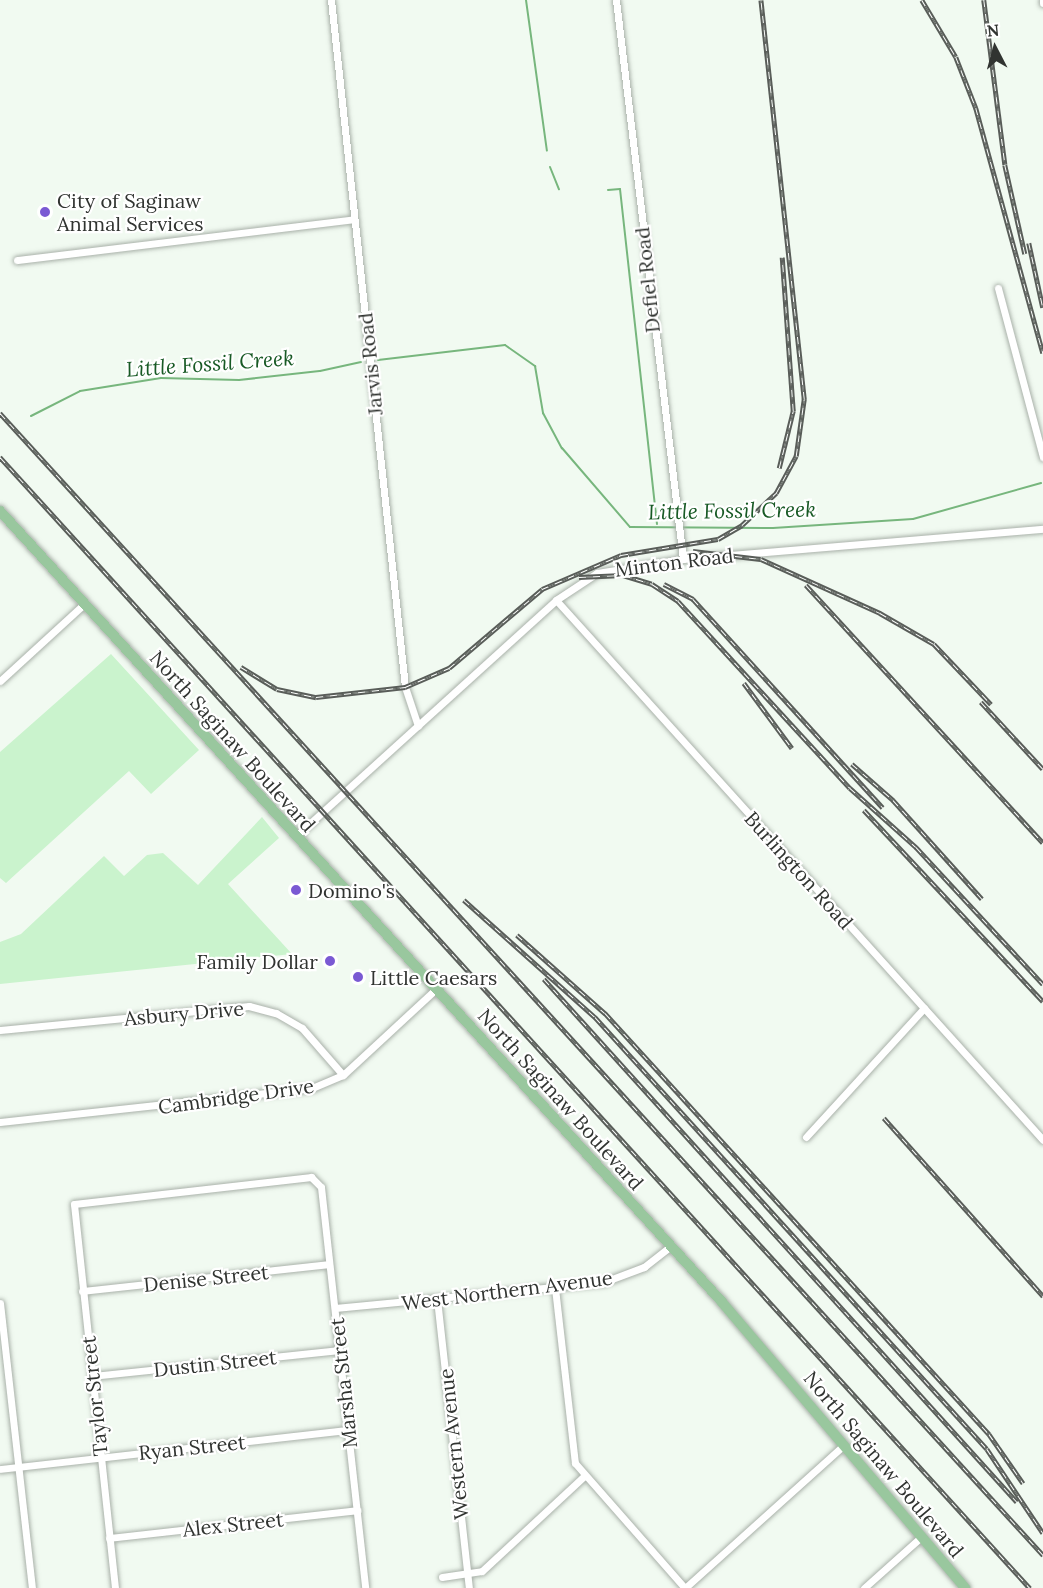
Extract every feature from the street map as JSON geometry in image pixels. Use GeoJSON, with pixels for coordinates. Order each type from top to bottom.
{"type":"FeatureCollection","features":[{"type":"Feature","properties":{"kind":"main road","name":"North Saginaw Boulevard"},"geometry":{"type":"LineString","coordinates":[[0,511],[671,1246],[965,1588]]}},
{"type":"Feature","properties":{"kind":"street","name":"Jarvis Road"},"geometry":{"type":"LineString","coordinates":[[331,0],[405,687],[418,726]]}},
{"type":"Feature","properties":{"kind":"street","name":"Defiel Road"},"geometry":{"type":"LineString","coordinates":[[616,0],[683,559]]}},
{"type":"Feature","properties":{"kind":"street"},"geometry":{"type":"LineString","coordinates":[[17,260],[354,219]]}},
{"type":"Feature","properties":{"kind":"street"},"geometry":{"type":"LineString","coordinates":[[998,288],[1043,457]]}},
{"type":"Feature","properties":{"kind":"street","name":"Minton Road"},"geometry":{"type":"LineString","coordinates":[[296,836],[556,600],[612,568],[683,559],[1043,529]]}},
{"type":"Feature","properties":{"kind":"street","name":"Burlington Road"},"geometry":{"type":"LineString","coordinates":[[556,600],[1043,1140]]}},
{"type":"Feature","properties":{"kind":"street"},"geometry":{"type":"LineString","coordinates":[[0,681],[84,604]]}},
{"type":"Feature","properties":{"kind":"street","name":"Cambridge Drive"},"geometry":{"type":"LineString","coordinates":[[0,1122],[293,1092],[343,1075],[436,989]]}},
{"type":"Feature","properties":{"kind":"street","name":"Asbury Drive"},"geometry":{"type":"LineString","coordinates":[[0,1030],[249,1006],[276,1012],[302,1028],[343,1075]]}},
{"type":"Feature","properties":{"kind":"street"},"geometry":{"type":"LineString","coordinates":[[806,1137],[924,1008]]}},
{"type":"Feature","properties":{"kind":"street","name":"Taylor Street"},"geometry":{"type":"LineString","coordinates":[[115,1588],[74,1204],[318,1179]]}},
{"type":"Feature","properties":{"kind":"street","name":"Marsha Street"},"geometry":{"type":"LineString","coordinates":[[318,1179],[335,1308],[366,1588]]}},
{"type":"Feature","properties":{"kind":"street","name":"West Northern Avenue"},"geometry":{"type":"LineString","coordinates":[[335,1308],[555,1288],[622,1276],[671,1246]]}},
{"type":"Feature","properties":{"kind":"street","name":"Denise Street"},"geometry":{"type":"LineString","coordinates":[[82,1291],[329,1264]]}},
{"type":"Feature","properties":{"kind":"street"},"geometry":{"type":"LineString","coordinates":[[555,1288],[571,1448],[583,1477],[685,1588],[844,1445]]}},
{"type":"Feature","properties":{"kind":"street","name":"Western Avenue"},"geometry":{"type":"LineString","coordinates":[[437,1299],[469,1588]]}},
{"type":"Feature","properties":{"kind":"street"},"geometry":{"type":"LineString","coordinates":[[0,1303],[32,1588]]}},
{"type":"Feature","properties":{"kind":"street","name":"Dustin Street"},"geometry":{"type":"LineString","coordinates":[[92,1376],[339,1350]]}},
{"type":"Feature","properties":{"kind":"street","name":"Ryan Street"},"geometry":{"type":"LineString","coordinates":[[0,1469],[348,1430]]}},
{"type":"Feature","properties":{"kind":"street"},"geometry":{"type":"LineString","coordinates":[[442,1577],[467,1574],[491,1564],[583,1477]]}},
{"type":"Feature","properties":{"kind":"street","name":"Alex Street"},"geometry":{"type":"LineString","coordinates":[[110,1538],[357,1510]]}},
{"type":"Feature","properties":{"kind":"street"},"geometry":{"type":"LineString","coordinates":[[864,1588],[921,1537]]}},
{"type":"Feature","properties":{"kind":"green space"},"geometry":{"type":"Polygon","coordinates":[[[111,654],[199,750],[151,794],[129,771],[6,883],[0,878],[0,752],[111,654]]]}},
{"type":"Feature","properties":{"kind":"green space"},"geometry":{"type":"Polygon","coordinates":[[[262,817],[279,838],[228,884],[292,954],[0,984],[0,942],[21,934],[104,856],[124,876],[147,855],[163,853],[198,885],[262,817]]]}},
{"type":"Feature","properties":{"kind":"waterway"},"geometry":{"type":"LineString","coordinates":[[526,0],[547,151]]}},
{"type":"Feature","properties":{"kind":"waterway"},"geometry":{"type":"LineString","coordinates":[[550,167],[559,189]]}},
{"type":"Feature","properties":{"kind":"waterway"},"geometry":{"type":"LineString","coordinates":[[608,190],[620,189],[657,524]]}},
{"type":"Feature","properties":{"kind":"waterway","name":"Little Fossil Creek"},"geometry":{"type":"LineString","coordinates":[[378,360],[505,345],[535,366],[543,413],[562,448],[630,527],[773,528],[913,519],[1041,483]]}},
{"type":"Feature","properties":{"kind":"waterway","name":"Little Fossil Creek"},"geometry":{"type":"LineString","coordinates":[[31,416],[80,391],[161,378],[239,380],[320,371],[361,362]]}},
{"type":"Feature","properties":{"kind":"railway"},"geometry":{"type":"LineString","coordinates":[[241,667],[277,689],[316,697],[405,687],[449,668],[542,589],[621,555],[718,539],[742,525],[776,493],[796,456],[804,399],[761,0]]}},
{"type":"Feature","properties":{"kind":"railway"},"geometry":{"type":"LineString","coordinates":[[922,0],[956,57],[976,108],[1043,353]]}},
{"type":"Feature","properties":{"kind":"railway"},"geometry":{"type":"LineString","coordinates":[[984,0],[1005,165],[1025,254]]}},
{"type":"Feature","properties":{"kind":"railway"},"geometry":{"type":"LineString","coordinates":[[1029,243],[1043,308]]}},
{"type":"Feature","properties":{"kind":"railway"},"geometry":{"type":"LineString","coordinates":[[779,468],[793,411],[782,257]]}},
{"type":"Feature","properties":{"kind":"railway"},"geometry":{"type":"LineString","coordinates":[[0,413],[1043,1555]]}},
{"type":"Feature","properties":{"kind":"railway"},"geometry":{"type":"LineString","coordinates":[[0,457],[1030,1588]]}},
{"type":"Feature","properties":{"kind":"railway"},"geometry":{"type":"LineString","coordinates":[[693,551],[761,559],[880,613],[934,644],[991,704]]}},
{"type":"Feature","properties":{"kind":"railway"},"geometry":{"type":"LineString","coordinates":[[579,577],[623,575],[652,584],[678,601],[850,788],[916,847],[1043,984]]}},
{"type":"Feature","properties":{"kind":"railway"},"geometry":{"type":"LineString","coordinates":[[664,584],[693,599],[883,808]]}},
{"type":"Feature","properties":{"kind":"railway"},"geometry":{"type":"LineString","coordinates":[[806,585],[1043,843]]}},
{"type":"Feature","properties":{"kind":"railway"},"geometry":{"type":"LineString","coordinates":[[744,683],[792,748]]}},
{"type":"Feature","properties":{"kind":"railway"},"geometry":{"type":"LineString","coordinates":[[981,702],[1043,769]]}},
{"type":"Feature","properties":{"kind":"railway"},"geometry":{"type":"LineString","coordinates":[[852,764],[893,800],[982,899]]}},
{"type":"Feature","properties":{"kind":"railway"},"geometry":{"type":"LineString","coordinates":[[864,810],[1043,1001]]}},
{"type":"Feature","properties":{"kind":"railway"},"geometry":{"type":"LineString","coordinates":[[464,900],[595,1017],[987,1449],[1043,1533]]}},
{"type":"Feature","properties":{"kind":"railway"},"geometry":{"type":"LineString","coordinates":[[517,935],[605,1013],[989,1434],[1023,1483]]}},
{"type":"Feature","properties":{"kind":"railway"},"geometry":{"type":"LineString","coordinates":[[544,979],[1017,1502]]}},
{"type":"Feature","properties":{"kind":"railway"},"geometry":{"type":"LineString","coordinates":[[884,1118],[1043,1296]]}},
{"type":"Feature","properties":{"kind":"place","name":"City of Saginaw Animal Services"},"geometry":{"type":"Point","coordinates":[45,212]}},
{"type":"Feature","properties":{"kind":"place","name":"Domino's"},"geometry":{"type":"Point","coordinates":[296,890]}},
{"type":"Feature","properties":{"kind":"place","name":"Family Dollar"},"geometry":{"type":"Point","coordinates":[330,961]}},
{"type":"Feature","properties":{"kind":"place","name":"Little Caesars"},"geometry":{"type":"Point","coordinates":[358,977]}}]}
